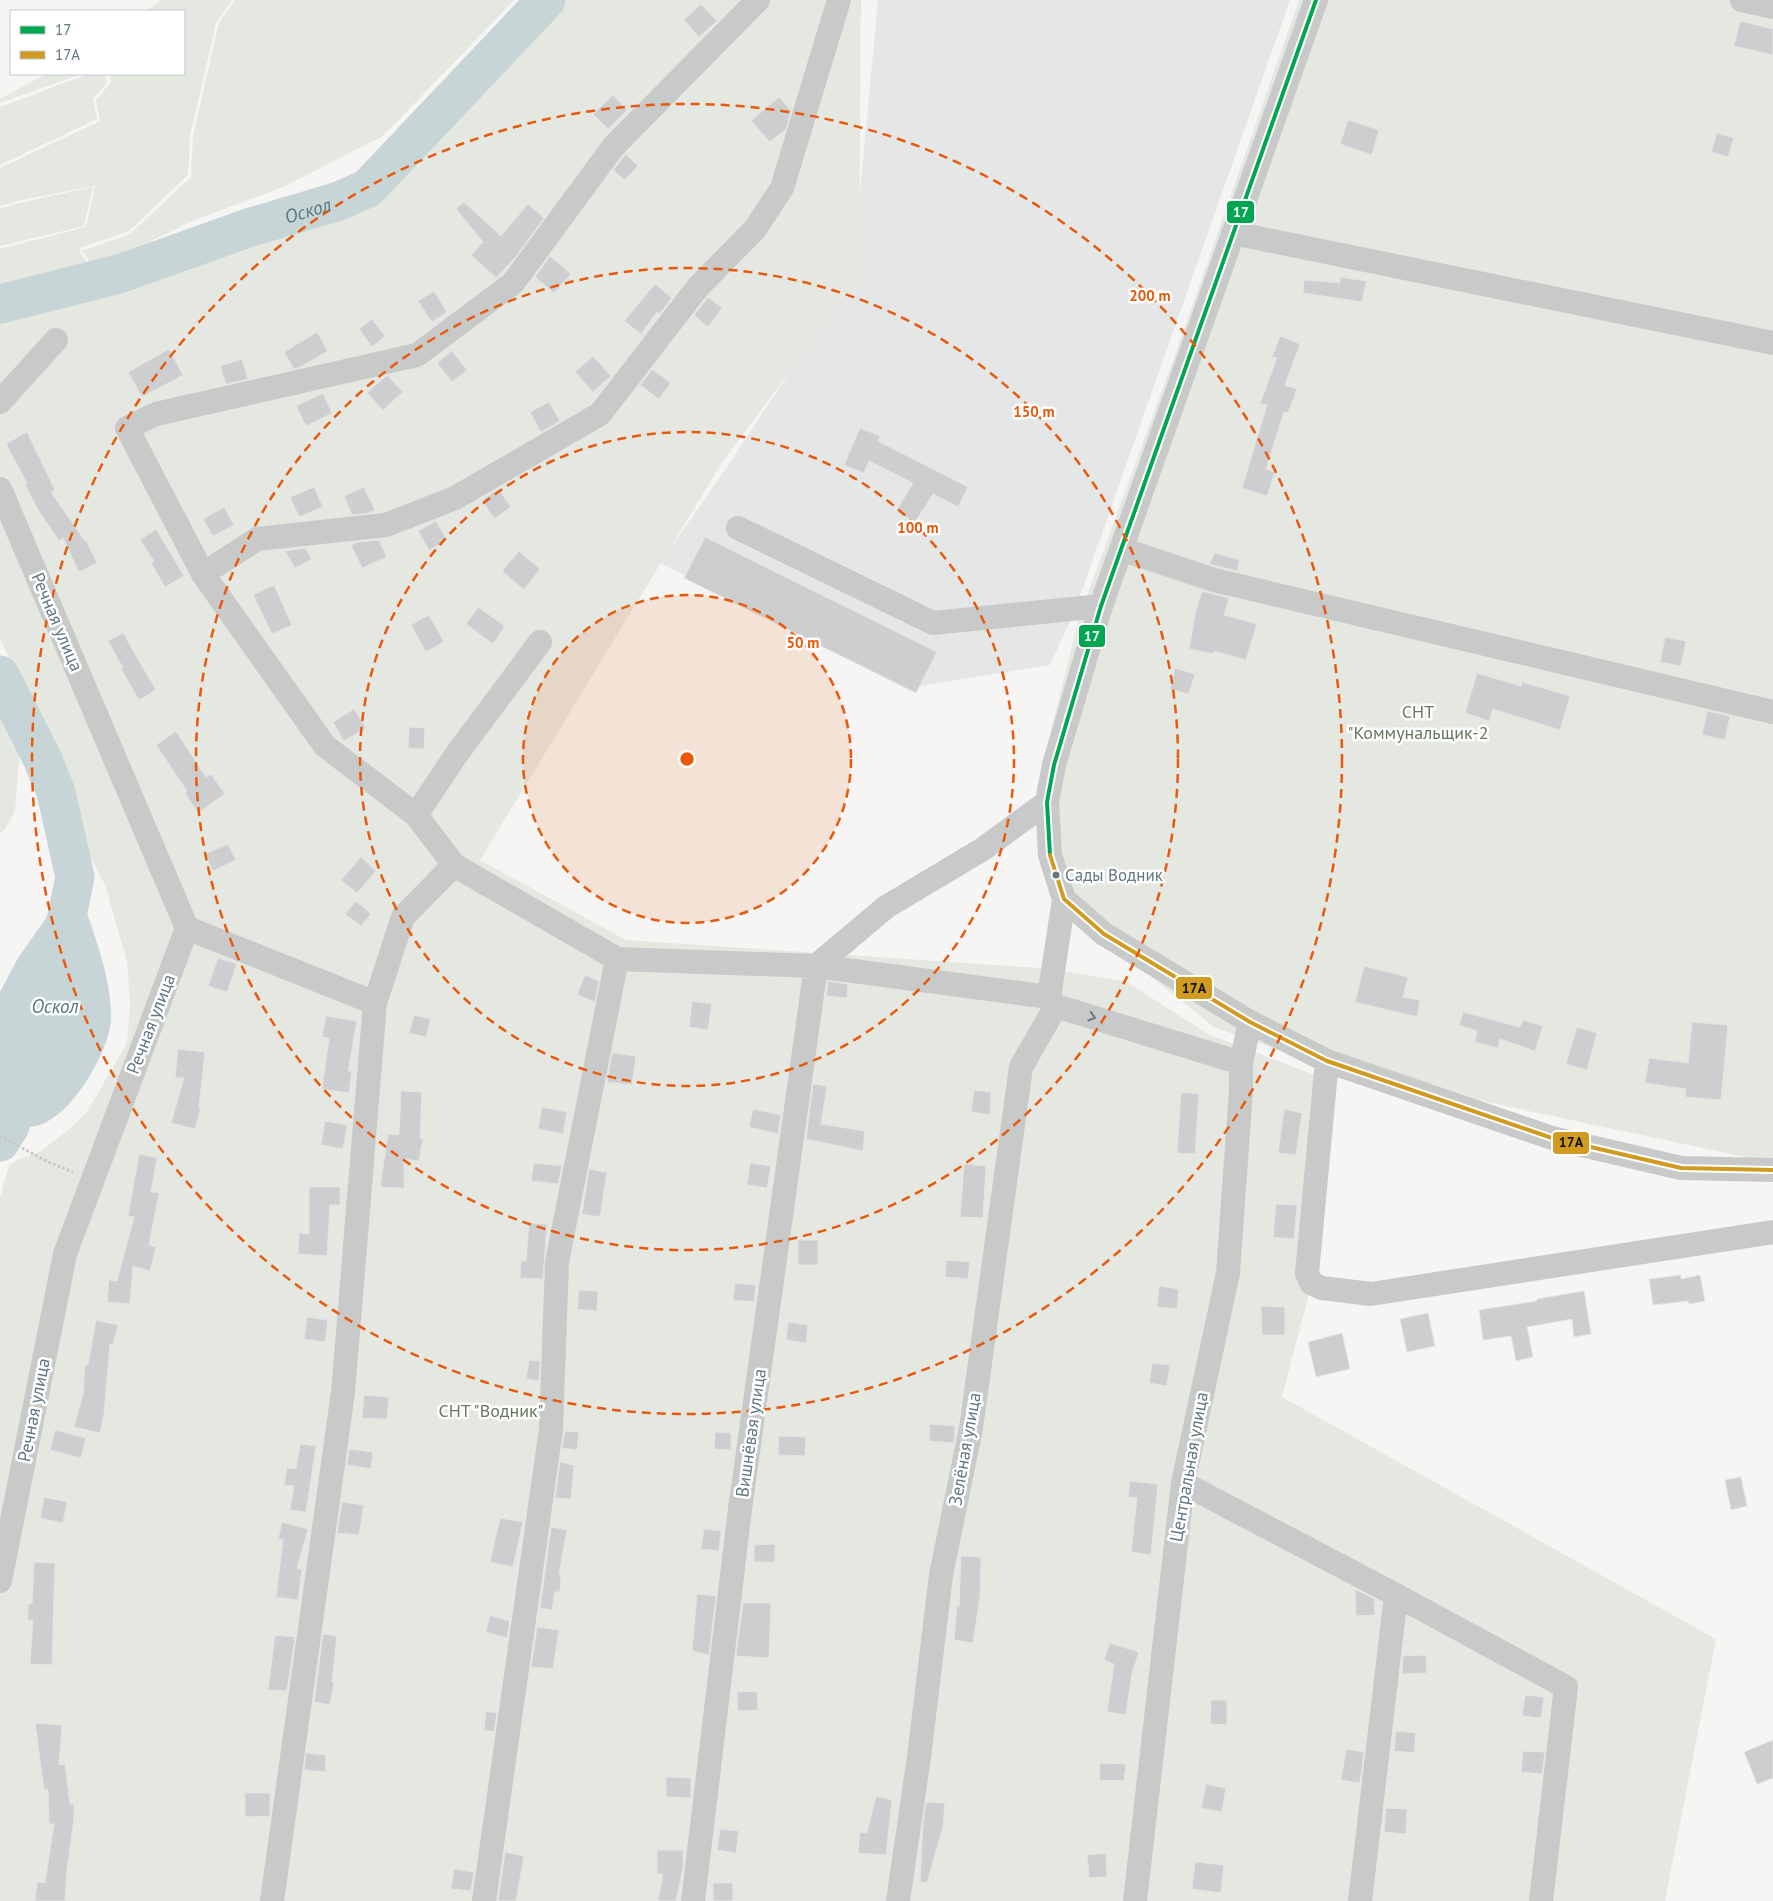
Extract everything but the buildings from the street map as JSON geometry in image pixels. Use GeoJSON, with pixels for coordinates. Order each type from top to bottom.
{"type":"FeatureCollection","features":[{"type":"Feature","properties":{"kind":"street"},"geometry":{"type":"LineString","coordinates":[[758,0],[613,147],[513,283],[417,355],[156,414],[127,428],[203,574],[325,746],[416,815],[454,865],[617,959],[816,966],[1053,1002],[1241,1063]]}},
{"type":"Feature","properties":{"kind":"street"},"geometry":{"type":"LineString","coordinates":[[203,574],[257,539],[386,525],[446,501],[600,414],[698,287],[756,229],[782,188],[839,0]]}},
{"type":"Feature","properties":{"kind":"street"},"geometry":{"type":"LineString","coordinates":[[1053,1002],[1064,899],[1050,855],[1048,802],[1054,765],[1101,606],[1316,0]]}},
{"type":"Feature","properties":{"kind":"street"},"geometry":{"type":"LineString","coordinates":[[1742,0],[1773,7]]}},
{"type":"Feature","properties":{"kind":"street"},"geometry":{"type":"LineString","coordinates":[[1234,233],[1773,343]]}},
{"type":"Feature","properties":{"kind":"street"},"geometry":{"type":"LineString","coordinates":[[0,402],[56,340]]}},
{"type":"Feature","properties":{"kind":"street","name":"Речная улица"},"geometry":{"type":"LineString","coordinates":[[0,489],[187,928],[65,1254],[0,1581]]}},
{"type":"Feature","properties":{"kind":"street"},"geometry":{"type":"LineString","coordinates":[[738,528],[933,623],[1101,606]]}},
{"type":"Feature","properties":{"kind":"street"},"geometry":{"type":"LineString","coordinates":[[1121,549],[1214,580],[1773,712]]}},
{"type":"Feature","properties":{"kind":"street"},"geometry":{"type":"LineString","coordinates":[[416,815],[456,755],[540,642]]}},
{"type":"Feature","properties":{"kind":"street"},"geometry":{"type":"LineString","coordinates":[[816,966],[886,908],[983,848],[1048,802]]}},
{"type":"Feature","properties":{"kind":"street"},"geometry":{"type":"LineString","coordinates":[[272,1901],[343,1392],[376,1003],[403,917],[454,865]]}},
{"type":"Feature","properties":{"kind":"street"},"geometry":{"type":"LineString","coordinates":[[1064,899],[1104,934],[1250,1022],[1327,1061],[1562,1140],[1681,1168],[1773,1170]]}},
{"type":"Feature","properties":{"kind":"street"},"geometry":{"type":"LineString","coordinates":[[187,928],[376,1003]]}},
{"type":"Feature","properties":{"kind":"street"},"geometry":{"type":"LineString","coordinates":[[484,1901],[552,1429],[557,1262],[617,959]]}},
{"type":"Feature","properties":{"kind":"street","name":"Вишнёвая улица"},"geometry":{"type":"LineString","coordinates":[[693,1901],[740,1509],[816,966]]}},
{"type":"Feature","properties":{"kind":"street","name":"Зелёная улица"},"geometry":{"type":"LineString","coordinates":[[898,1901],[919,1758],[941,1575],[971,1428],[1021,1068],[1053,1002]]}},
{"type":"Feature","properties":{"kind":"street","name":"Центральная улица"},"geometry":{"type":"LineString","coordinates":[[1134,1901],[1183,1483],[1228,1273],[1241,1090],[1241,1063],[1250,1022]]}},
{"type":"Feature","properties":{"kind":"street"},"geometry":{"type":"LineString","coordinates":[[1327,1061],[1308,1273],[1311,1283],[1322,1288],[1370,1294],[1773,1232]]}},
{"type":"Feature","properties":{"kind":"street"},"geometry":{"type":"LineString","coordinates":[[1183,1483],[1396,1594],[1566,1687],[1540,1901]]}},
{"type":"Feature","properties":{"kind":"street"},"geometry":{"type":"LineString","coordinates":[[1360,1901],[1396,1594]]}},
{"type":"Feature","properties":{"kind":"path"},"geometry":{"type":"LineString","coordinates":[[0,1136],[48,1162]]}},
{"type":"Feature","properties":{"kind":"shaded area"},"geometry":{"type":"Polygon","coordinates":[[[878,0],[1290,0],[1075,610],[1050,665],[914,687],[660,563],[731,461],[852,278],[878,0]]]}},
{"type":"Feature","properties":{"kind":"green space"},"geometry":{"type":"Polygon","coordinates":[[[162,0],[232,0],[216,23],[190,136],[188,175],[129,231],[80,248],[79,251],[93,271],[0,293],[0,249],[86,227],[95,186],[0,206],[0,168],[100,121],[96,100],[111,82],[109,75],[185,75],[185,10],[147,10],[162,0]]]}},
{"type":"Feature","properties":{"kind":"green space"},"geometry":{"type":"Polygon","coordinates":[[[235,0],[514,0],[383,136],[283,187],[192,221],[95,269],[82,251],[130,234],[191,177],[193,136],[219,23],[235,0]]]}},
{"type":"Feature","properties":{"kind":"green space","name":"СНТ \"Водник\""},"geometry":{"type":"Polygon","coordinates":[[[566,0],[861,0],[859,279],[723,461],[480,860],[626,940],[1040,968],[1125,981],[1210,1035],[1320,1077],[1312,1282],[1282,1397],[1716,1639],[1665,1901],[0,1901],[0,1198],[9,1165],[41,1151],[67,1131],[87,1112],[127,1043],[130,1003],[127,962],[105,885],[75,828],[71,787],[61,761],[0,639],[0,318],[121,284],[247,242],[340,214],[376,198],[566,0]]]}},
{"type":"Feature","properties":{"kind":"green space","name":"СНТ \"Коммунальщик-2"},"geometry":{"type":"Polygon","coordinates":[[[1299,0],[1773,0],[1773,1163],[1332,1069],[1214,1027],[1049,895],[1036,790],[1079,618],[1176,352],[1299,0]]]}},
{"type":"Feature","properties":{"kind":"green space"},"geometry":{"type":"Polygon","coordinates":[[[44,75],[78,75],[0,103],[0,99],[44,75]]]}},
{"type":"Feature","properties":{"kind":"green space"},"geometry":{"type":"Polygon","coordinates":[[[85,75],[105,75],[107,83],[93,99],[97,119],[0,165],[0,107],[85,75]]]}},
{"type":"Feature","properties":{"kind":"green space"},"geometry":{"type":"Polygon","coordinates":[[[93,187],[84,226],[0,246],[0,209],[93,187]]]}},
{"type":"Feature","properties":{"kind":"green space"},"geometry":{"type":"Polygon","coordinates":[[[0,690],[4,695],[20,740],[15,811],[0,834],[0,690]]]}},
{"type":"Feature","properties":{"kind":"water","name":"Оскол"},"geometry":{"type":"Polygon","coordinates":[[[75,877],[108,983],[111,1017],[108,1036],[100,1057],[89,1077],[74,1099],[63,1110],[50,1120],[36,1126],[10,1126],[0,1101],[0,992],[18,958],[75,877]]]}},
{"type":"Feature","properties":{"kind":"waterway","name":"Оскол"},"geometry":{"type":"LineString","coordinates":[[0,304],[119,274],[248,228],[339,201],[368,188],[546,0]]}},
{"type":"Feature","properties":{"kind":"waterway","name":"Оскол"},"geometry":{"type":"LineString","coordinates":[[0,675],[42,758],[56,792],[75,877],[64,930]]}},
{"type":"Feature","properties":{"kind":"waterway","name":"Оскол"},"geometry":{"type":"LineString","coordinates":[[0,1142],[10,1126],[27,1076]]}},
{"type":"Feature","properties":{"kind":"transit line","name":"17"},"geometry":{"type":"LineString","coordinates":[[1050,855],[1047,802],[1054,765],[1101,606],[1316,0]]}},
{"type":"Feature","properties":{"kind":"transit line","name":"17А"},"geometry":{"type":"LineString","coordinates":[[1050,855],[1064,899],[1104,934],[1250,1022],[1327,1061],[1552,1138],[1681,1168],[1773,1170]]}},
{"type":"Feature","properties":{"kind":"place","name":"Сады Водник"},"geometry":{"type":"Point","coordinates":[1056,875]}}]}
